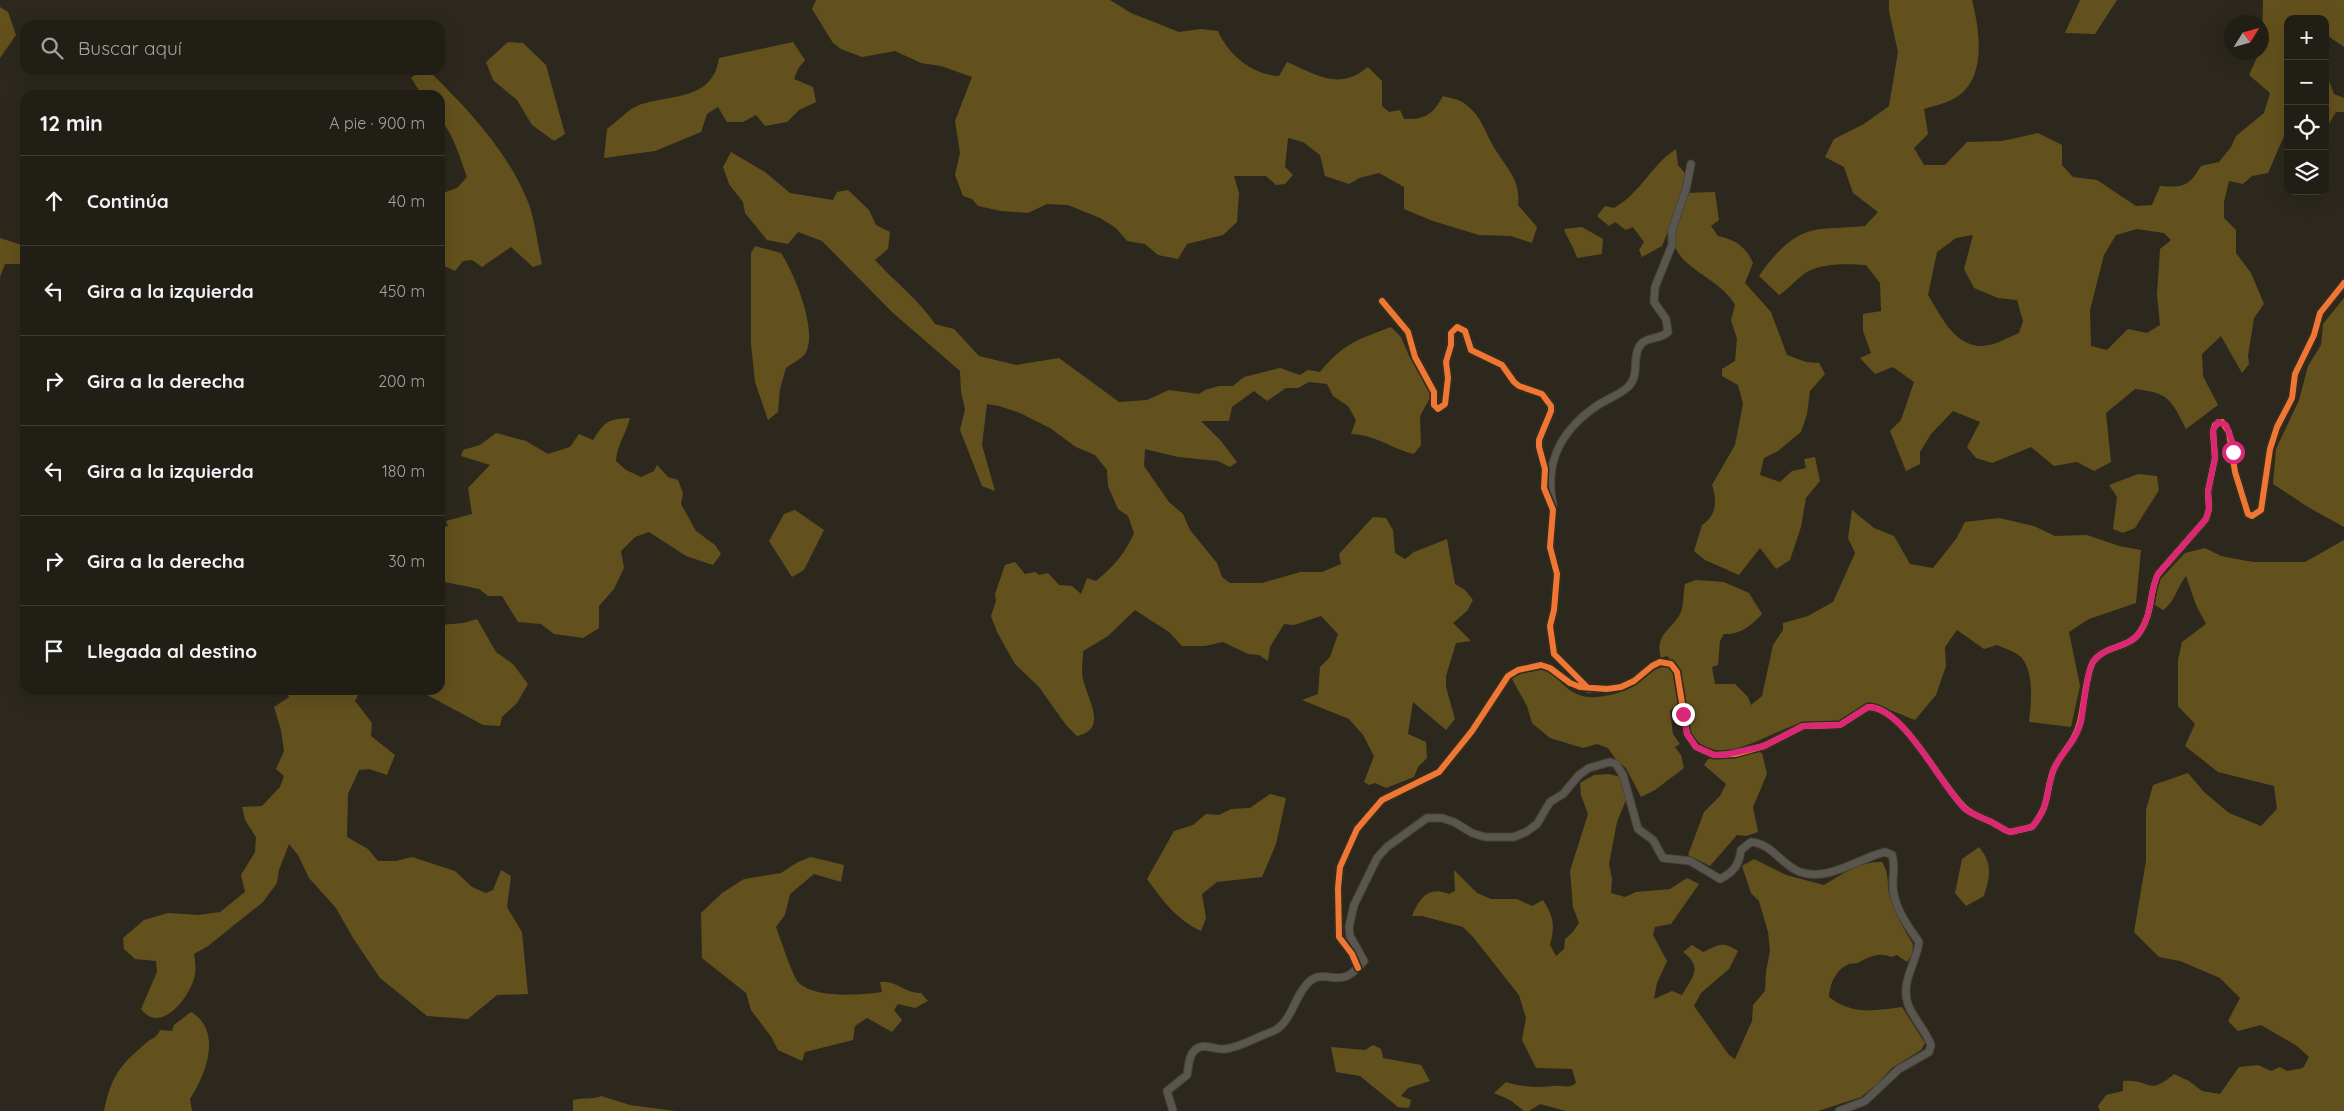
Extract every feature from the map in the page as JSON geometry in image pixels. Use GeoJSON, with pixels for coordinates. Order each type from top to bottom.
{"type":"FeatureCollection","features":[{"type":"Feature","properties":{"kind":"street"},"geometry":{"type":"LineString","coordinates":[[1589,689],[1554,654],[1550,626],[1554,610],[1557,574],[1550,547],[1553,510],[1550,479],[1553,457],[1563,439],[1594,408],[1615,396],[1630,384],[1636,371],[1640,345],[1668,332],[1668,324],[1654,302],[1655,287],[1672,246],[1672,230],[1686,189],[1691,164]]}},
{"type":"Feature","properties":{"kind":"street"},"geometry":{"type":"LineString","coordinates":[[1358,968],[1352,954],[1339,938],[1338,888],[1340,867],[1356,829],[1390,795],[1439,772],[1480,719],[1500,685],[1508,676],[1518,670],[1541,666],[1550,668],[1570,683],[1589,689],[1621,687],[1634,681],[1660,662],[1672,664],[1677,672],[1687,734],[1696,747],[1714,755],[1746,751],[1764,746],[1803,726],[1834,726],[1848,721],[1868,707],[1878,709],[1889,715],[1909,734],[1928,758],[1945,786],[1966,810],[2010,832],[2032,827],[2047,803],[2053,771],[2076,738],[2094,662],[2103,652],[2119,648],[2140,632],[2150,612],[2154,581],[2158,574],[2206,519],[2209,509],[2208,491],[2215,458],[2213,430],[2215,425],[2222,422],[2230,432],[2235,472],[2248,514],[2252,516],[2258,514],[2261,510],[2270,449],[2292,398],[2299,365],[2314,335],[2320,313],[2344,283]]}},
{"type":"Feature","properties":{"kind":"street"},"geometry":{"type":"LineString","coordinates":[[1382,301],[1408,332],[1416,358],[1434,392],[1434,405],[1438,409],[1445,404],[1448,378],[1446,362],[1451,345],[1451,333],[1458,327],[1465,331],[1471,350],[1502,365],[1519,386],[1537,391],[1546,398],[1551,411],[1539,440],[1539,447],[1545,469],[1544,488],[1553,510]]}},
{"type":"Feature","properties":{"kind":"street"},"geometry":{"type":"LineString","coordinates":[[1173,1111],[1167,1090],[1187,1075],[1189,1062],[1196,1049],[1201,1047],[1232,1048],[1272,1032],[1280,1027],[1310,980],[1324,975],[1338,978],[1346,977],[1364,961],[1350,936],[1350,916],[1377,858],[1387,847],[1427,818],[1454,822],[1472,833],[1485,837],[1500,839],[1514,837],[1526,832],[1537,824],[1550,802],[1563,794],[1579,775],[1589,768],[1610,762],[1616,764],[1623,774],[1638,829],[1653,840],[1663,858],[1690,861],[1720,879],[1731,874],[1739,863],[1740,850],[1751,842],[1767,846],[1799,872],[1818,875],[1873,855],[1885,852],[1892,856],[1895,864],[1893,888],[1895,898],[1909,930],[1919,942],[1918,952],[1906,979],[1908,1006],[1931,1045],[1930,1052],[1899,1069],[1865,1101],[1839,1111]]}},
{"type":"Feature","properties":{"kind":"shaded area"},"geometry":{"type":"Polygon","coordinates":[[[816,0],[1110,0],[1131,13],[1179,32],[1201,29],[1218,31],[1222,40],[1235,56],[1251,68],[1269,75],[1279,76],[1287,62],[1318,76],[1338,79],[1357,74],[1368,67],[1382,81],[1382,106],[1389,112],[1400,110],[1404,119],[1428,115],[1443,96],[1463,102],[1471,109],[1479,119],[1512,175],[1517,189],[1518,205],[1537,227],[1532,243],[1511,236],[1479,235],[1433,221],[1404,209],[1404,187],[1379,173],[1359,178],[1349,184],[1325,176],[1320,155],[1303,142],[1288,138],[1285,167],[1293,175],[1285,184],[1276,185],[1266,176],[1234,176],[1239,193],[1237,222],[1223,235],[1187,244],[1178,259],[1158,255],[1145,244],[1127,241],[1116,228],[1100,218],[1068,205],[1047,204],[1028,213],[1001,211],[978,206],[972,199],[963,196],[955,175],[960,153],[955,121],[972,77],[941,66],[921,63],[895,51],[862,57],[841,49],[833,43],[812,9],[816,0]]]}},
{"type":"Feature","properties":{"kind":"shaded area"},"geometry":{"type":"Polygon","coordinates":[[[1889,0],[1972,0],[1977,23],[1979,48],[1975,72],[1970,83],[1955,98],[1924,109],[1928,134],[1914,148],[1924,165],[1945,165],[1967,142],[2002,141],[2038,133],[2062,145],[2062,165],[2073,177],[2097,180],[2136,206],[2152,205],[2160,186],[2175,187],[2185,184],[2193,178],[2201,166],[2219,162],[2231,147],[2236,136],[2264,113],[2270,93],[2249,75],[2256,60],[2269,60],[2269,15],[2263,15],[2263,0],[2344,0],[2344,47],[2329,37],[2329,15],[2284,15],[2284,136],[2268,173],[2252,176],[2243,184],[2229,181],[2224,202],[2224,218],[2236,230],[2236,253],[2251,273],[2264,304],[2254,318],[2248,356],[2249,364],[2242,373],[2221,336],[2202,354],[2203,376],[2218,405],[2186,429],[2177,411],[2163,396],[2135,389],[2106,413],[2111,462],[2094,471],[2077,462],[2054,466],[2031,447],[1992,463],[1976,458],[1967,447],[1980,422],[1953,411],[1931,434],[1920,452],[1920,464],[1906,471],[1890,431],[1901,420],[1914,382],[1893,367],[1875,374],[1860,358],[1871,353],[1863,331],[1863,314],[1881,311],[1880,283],[1866,265],[1844,264],[1821,267],[1807,272],[1779,295],[1759,276],[1776,254],[1798,236],[1821,229],[1865,226],[1878,212],[1853,193],[1844,167],[1825,157],[1834,139],[1864,124],[1889,106],[1898,52],[1889,11],[1889,0]],[[2137,229],[2116,235],[2104,255],[2090,310],[2091,346],[2107,350],[2128,329],[2147,333],[2160,325],[2157,295],[2160,249],[2171,240],[2164,233],[2137,229]],[[1973,235],[1956,238],[1937,252],[1928,295],[1949,328],[1964,341],[1972,345],[1982,346],[1996,343],[2019,333],[2023,321],[2017,300],[1998,298],[1974,288],[1964,269],[1973,235]]]}},
{"type":"Feature","properties":{"kind":"shaded area"},"geometry":{"type":"Polygon","coordinates":[[[2080,0],[2117,0],[2095,34],[2065,33],[2080,0]]]}},
{"type":"Feature","properties":{"kind":"shaded area"},"geometry":{"type":"Polygon","coordinates":[[[0,7],[8,12],[16,35],[0,58],[0,7]]]}},
{"type":"Feature","properties":{"kind":"shaded area"},"geometry":{"type":"Polygon","coordinates":[[[508,42],[523,43],[546,65],[565,134],[554,141],[532,125],[517,100],[493,80],[486,62],[508,42]]]}},
{"type":"Feature","properties":{"kind":"shaded area"},"geometry":{"type":"Polygon","coordinates":[[[793,42],[805,60],[798,69],[794,79],[813,87],[816,102],[799,110],[787,122],[765,126],[756,115],[743,122],[727,122],[718,107],[707,114],[701,132],[655,151],[604,158],[607,129],[635,107],[689,94],[699,89],[708,82],[715,72],[719,58],[793,42]]]}},
{"type":"Feature","properties":{"kind":"shaded area"},"geometry":{"type":"Polygon","coordinates":[[[415,75],[433,75],[470,113],[496,145],[526,197],[534,221],[542,264],[533,267],[511,247],[482,267],[472,260],[463,261],[455,271],[445,266],[445,192],[457,188],[467,177],[453,139],[445,125],[445,90],[419,90],[411,78],[415,75]]]}},
{"type":"Feature","properties":{"kind":"shaded area"},"geometry":{"type":"Polygon","coordinates":[[[2329,81],[2334,94],[2344,98],[2344,112],[2336,112],[2329,123],[2329,81]]]}},
{"type":"Feature","properties":{"kind":"shaded area"},"geometry":{"type":"Polygon","coordinates":[[[1676,149],[1678,165],[1687,176],[1684,191],[1662,246],[1642,257],[1639,250],[1644,242],[1633,227],[1626,230],[1615,222],[1609,226],[1597,216],[1605,206],[1614,208],[1623,202],[1639,187],[1659,163],[1676,149]]]}},
{"type":"Feature","properties":{"kind":"shaded area"},"geometry":{"type":"Polygon","coordinates":[[[731,152],[765,172],[790,193],[833,200],[837,192],[848,190],[869,210],[876,225],[890,232],[888,249],[875,260],[929,315],[935,324],[954,329],[979,356],[1016,365],[1059,358],[1119,402],[1147,400],[1169,390],[1199,394],[1219,386],[1233,386],[1244,377],[1280,368],[1300,375],[1308,370],[1320,372],[1344,348],[1369,335],[1391,327],[1401,337],[1409,356],[1432,394],[1420,416],[1421,445],[1414,454],[1367,436],[1351,434],[1356,420],[1348,406],[1333,396],[1327,384],[1309,382],[1298,388],[1286,388],[1267,401],[1254,391],[1232,407],[1229,421],[1201,421],[1221,441],[1237,462],[1230,467],[1218,461],[1178,457],[1145,449],[1144,466],[1169,502],[1183,514],[1190,530],[1217,563],[1222,577],[1230,583],[1262,583],[1300,572],[1322,572],[1341,564],[1339,554],[1373,517],[1386,518],[1393,530],[1395,553],[1405,559],[1414,552],[1447,539],[1455,584],[1465,590],[1473,600],[1467,611],[1453,623],[1471,641],[1456,643],[1446,676],[1446,687],[1455,719],[1446,730],[1413,702],[1408,734],[1426,742],[1427,758],[1418,767],[1414,777],[1386,788],[1375,783],[1369,785],[1364,782],[1374,756],[1363,735],[1349,719],[1302,700],[1318,694],[1320,667],[1330,657],[1338,634],[1321,616],[1294,625],[1284,624],[1270,647],[1268,661],[1259,655],[1248,654],[1223,642],[1205,646],[1182,646],[1169,632],[1135,610],[1108,636],[1083,651],[1082,676],[1094,712],[1094,720],[1092,727],[1087,732],[1077,736],[1066,725],[1039,687],[1015,664],[997,632],[991,616],[996,601],[995,594],[1005,565],[1015,562],[1025,574],[1035,572],[1039,575],[1048,573],[1059,585],[1072,586],[1081,594],[1087,578],[1096,581],[1118,560],[1134,533],[1128,516],[1118,509],[1108,486],[1107,470],[1095,455],[1076,447],[1050,428],[1020,413],[987,404],[982,445],[995,491],[982,486],[960,430],[965,409],[961,392],[960,371],[892,312],[822,241],[798,232],[788,244],[767,240],[745,213],[743,202],[729,184],[723,167],[731,152]]]}},
{"type":"Feature","properties":{"kind":"shaded area"},"geometry":{"type":"Polygon","coordinates":[[[1715,192],[1719,220],[1711,226],[1718,236],[1740,245],[1750,257],[1753,263],[1745,283],[1771,312],[1787,355],[1806,362],[1819,363],[1825,374],[1810,391],[1807,414],[1801,432],[1778,451],[1764,458],[1760,475],[1780,482],[1792,471],[1806,468],[1804,459],[1815,457],[1820,481],[1806,498],[1801,527],[1790,560],[1776,569],[1760,548],[1739,575],[1705,560],[1694,551],[1702,525],[1711,517],[1713,512],[1715,497],[1712,485],[1735,445],[1743,404],[1738,385],[1722,376],[1722,369],[1735,361],[1737,339],[1731,320],[1735,305],[1720,287],[1682,257],[1676,248],[1673,238],[1676,223],[1687,193],[1715,192]]]}},
{"type":"Feature","properties":{"kind":"shaded area"},"geometry":{"type":"Polygon","coordinates":[[[1582,227],[1603,239],[1602,254],[1577,258],[1564,229],[1582,227]]]}},
{"type":"Feature","properties":{"kind":"shaded area"},"geometry":{"type":"Polygon","coordinates":[[[0,238],[20,244],[20,264],[5,264],[0,277],[0,238]]]}},
{"type":"Feature","properties":{"kind":"shaded area"},"geometry":{"type":"Polygon","coordinates":[[[755,246],[781,253],[798,288],[809,332],[809,344],[805,354],[786,368],[780,389],[778,412],[768,420],[755,382],[751,344],[751,253],[755,246]]]}},
{"type":"Feature","properties":{"kind":"shaded area"},"geometry":{"type":"Polygon","coordinates":[[[2344,298],[2344,527],[2308,507],[2273,484],[2276,449],[2299,400],[2308,366],[2321,345],[2323,324],[2344,298]]]}},
{"type":"Feature","properties":{"kind":"shaded area"},"geometry":{"type":"Polygon","coordinates":[[[630,418],[618,450],[616,461],[626,470],[641,477],[654,471],[657,465],[668,477],[678,480],[683,493],[681,504],[696,531],[715,545],[721,554],[713,565],[686,556],[649,532],[635,537],[621,551],[624,568],[614,589],[599,606],[599,628],[583,638],[554,634],[541,624],[518,622],[502,596],[488,596],[479,589],[445,582],[445,527],[448,526],[446,521],[472,514],[468,488],[490,465],[461,456],[463,450],[480,445],[496,433],[526,441],[548,454],[570,447],[579,434],[593,440],[604,425],[617,419],[630,418]]]}},
{"type":"Feature","properties":{"kind":"shaded area"},"geometry":{"type":"Polygon","coordinates":[[[2138,474],[2157,476],[2159,490],[2135,528],[2123,533],[2113,529],[2117,497],[2109,485],[2138,474]]]}},
{"type":"Feature","properties":{"kind":"shaded area"},"geometry":{"type":"Polygon","coordinates":[[[795,510],[824,530],[804,570],[792,577],[769,541],[784,514],[795,510]]]}},
{"type":"Feature","properties":{"kind":"shaded area"},"geometry":{"type":"Polygon","coordinates":[[[1852,510],[1874,528],[1894,536],[1910,564],[1933,568],[1956,539],[1965,522],[1999,518],[2034,526],[2055,536],[2087,535],[2119,546],[2141,550],[2136,603],[2089,619],[2069,632],[2080,686],[2071,727],[2029,722],[2031,688],[2028,671],[2021,657],[1997,645],[1984,649],[1957,630],[1945,647],[1946,666],[1936,695],[1915,720],[1884,708],[1868,705],[1839,723],[1805,722],[1730,750],[1715,750],[1702,745],[1690,733],[1680,670],[1667,656],[1661,658],[1660,650],[1662,637],[1681,612],[1685,584],[1696,580],[1724,582],[1749,593],[1762,614],[1745,628],[1735,633],[1724,634],[1720,641],[1718,665],[1712,667],[1715,684],[1735,684],[1748,697],[1751,705],[1762,696],[1773,645],[1783,630],[1783,623],[1808,616],[1833,602],[1855,553],[1848,538],[1852,510]]]}},
{"type":"Feature","properties":{"kind":"shaded area"},"geometry":{"type":"Polygon","coordinates":[[[2344,540],[2344,1111],[2100,1111],[2098,1106],[2106,1095],[2123,1091],[2123,1081],[2139,1082],[2154,1086],[2159,1085],[2174,1074],[2189,1081],[2202,1091],[2220,1094],[2239,1067],[2258,1065],[2271,1071],[2280,1067],[2287,1071],[2303,1068],[2309,1057],[2297,1046],[2261,1025],[2238,1031],[2228,1021],[2240,998],[2220,978],[2180,961],[2159,957],[2134,932],[2146,861],[2146,810],[2153,785],[2188,773],[2204,792],[2229,813],[2261,826],[2277,809],[2274,786],[2218,772],[2185,746],[2195,724],[2178,706],[2178,660],[2182,642],[2206,624],[2196,605],[2186,576],[2167,607],[2163,610],[2155,605],[2158,582],[2185,553],[2205,548],[2221,556],[2253,562],[2305,562],[2344,540]]]}},
{"type":"Feature","properties":{"kind":"shaded area"},"geometry":{"type":"Polygon","coordinates":[[[477,619],[496,652],[513,664],[528,684],[517,703],[502,717],[500,726],[483,725],[427,695],[445,695],[445,625],[464,623],[477,619]]]}},
{"type":"Feature","properties":{"kind":"shaded area"},"geometry":{"type":"Polygon","coordinates":[[[1666,666],[1673,672],[1677,682],[1679,702],[1670,711],[1673,734],[1680,744],[1675,747],[1681,755],[1684,768],[1655,790],[1641,797],[1626,768],[1617,761],[1608,748],[1597,744],[1583,748],[1550,738],[1532,723],[1527,706],[1512,679],[1527,671],[1538,669],[1554,676],[1568,689],[1577,694],[1600,697],[1629,689],[1661,667],[1666,666]]]}},
{"type":"Feature","properties":{"kind":"shaded area"},"geometry":{"type":"Polygon","coordinates":[[[288,695],[358,695],[355,701],[372,723],[371,736],[395,755],[387,775],[369,769],[359,770],[348,794],[347,837],[368,849],[378,861],[396,861],[412,857],[455,871],[472,887],[486,893],[493,890],[501,870],[511,876],[507,907],[522,932],[528,994],[497,995],[468,1019],[427,1016],[380,978],[353,938],[336,908],[309,878],[298,855],[289,844],[279,870],[277,883],[263,902],[208,946],[194,954],[195,974],[193,983],[182,1001],[166,1015],[157,1018],[149,1016],[141,1009],[157,972],[156,961],[135,959],[124,949],[123,938],[144,920],[168,913],[199,915],[220,912],[245,892],[241,875],[255,852],[256,837],[245,820],[242,807],[262,806],[280,787],[284,776],[276,769],[284,751],[281,730],[274,707],[289,697],[288,695]]]}},
{"type":"Feature","properties":{"kind":"shaded area"},"geometry":{"type":"Polygon","coordinates":[[[1758,752],[1762,753],[1767,774],[1753,807],[1758,832],[1746,836],[1737,835],[1710,866],[1688,855],[1704,812],[1720,796],[1726,784],[1704,765],[1708,759],[1743,756],[1758,752]]]}},
{"type":"Feature","properties":{"kind":"shaded area"},"geometry":{"type":"Polygon","coordinates":[[[1609,774],[1621,777],[1626,800],[1617,822],[1609,864],[1612,879],[1611,893],[1625,897],[1636,892],[1670,889],[1687,878],[1699,884],[1671,924],[1655,927],[1653,935],[1667,961],[1657,983],[1654,999],[1672,991],[1682,995],[1690,983],[1694,972],[1693,963],[1683,952],[1692,945],[1703,952],[1721,945],[1738,951],[1729,969],[1701,993],[1694,1006],[1729,1055],[1735,1059],[1752,1021],[1753,1005],[1765,991],[1770,950],[1768,932],[1759,901],[1751,893],[1742,866],[1754,859],[1786,875],[1824,885],[1859,866],[1882,862],[1887,873],[1889,893],[1893,906],[1913,944],[1912,954],[1907,962],[1897,955],[1891,957],[1882,955],[1849,964],[1840,970],[1834,978],[1829,997],[1846,1007],[1855,1009],[1882,1010],[1902,1007],[1925,1043],[1921,1050],[1892,1068],[1861,1097],[1818,1111],[1566,1111],[1540,1104],[1529,1111],[1524,1111],[1510,1100],[1494,1093],[1506,1082],[1535,1087],[1568,1086],[1576,1083],[1572,1069],[1536,1068],[1522,1040],[1526,1018],[1519,995],[1473,937],[1463,927],[1422,916],[1412,916],[1425,895],[1435,891],[1449,894],[1455,891],[1454,870],[1477,893],[1491,899],[1517,899],[1532,906],[1543,900],[1552,922],[1553,932],[1550,945],[1556,956],[1564,949],[1565,939],[1579,923],[1573,907],[1570,871],[1588,814],[1581,795],[1580,783],[1594,775],[1609,774]]]}},
{"type":"Feature","properties":{"kind":"shaded area"},"geometry":{"type":"Polygon","coordinates":[[[1270,794],[1286,798],[1276,844],[1262,877],[1217,882],[1202,894],[1206,918],[1201,931],[1177,915],[1147,879],[1174,831],[1193,825],[1206,814],[1219,815],[1231,809],[1250,808],[1270,794]]]}},
{"type":"Feature","properties":{"kind":"shaded area"},"geometry":{"type":"Polygon","coordinates":[[[1979,847],[1987,859],[1989,870],[1988,882],[1984,896],[1966,906],[1955,893],[1962,859],[1979,847]]]}},
{"type":"Feature","properties":{"kind":"shaded area"},"geometry":{"type":"Polygon","coordinates":[[[811,857],[844,865],[841,882],[814,874],[790,894],[785,915],[776,927],[789,964],[798,982],[815,991],[850,995],[882,992],[880,982],[886,982],[921,993],[928,1001],[915,1008],[898,1004],[894,1010],[902,1020],[892,1032],[867,1018],[855,1026],[853,1040],[805,1052],[802,1061],[778,1050],[772,1038],[751,1010],[746,993],[702,958],[701,913],[722,893],[744,879],[781,873],[798,862],[811,857]]]}},
{"type":"Feature","properties":{"kind":"shaded area"},"geometry":{"type":"Polygon","coordinates":[[[191,1012],[201,1020],[207,1030],[209,1041],[206,1065],[190,1099],[192,1111],[104,1111],[113,1081],[129,1059],[156,1036],[160,1030],[172,1031],[174,1025],[191,1012]]]}},
{"type":"Feature","properties":{"kind":"shaded area"},"geometry":{"type":"Polygon","coordinates":[[[1373,1045],[1381,1049],[1383,1058],[1421,1065],[1430,1081],[1408,1088],[1401,1096],[1411,1100],[1409,1108],[1398,1107],[1360,1076],[1336,1072],[1331,1047],[1365,1050],[1373,1045]]]}},
{"type":"Feature","properties":{"kind":"shaded area"},"geometry":{"type":"Polygon","coordinates":[[[601,1096],[630,1105],[676,1111],[573,1111],[573,1100],[601,1096]]]}},
{"type":"Feature","properties":{"kind":"cycle path"},"geometry":{"type":"LineString","coordinates":[[1358,968],[1352,954],[1339,937],[1338,888],[1340,867],[1357,829],[1382,800],[1439,772],[1472,731],[1508,676],[1518,670],[1541,665],[1550,668],[1570,683],[1580,687],[1607,689],[1621,687],[1634,681],[1660,662],[1671,664],[1677,672],[1687,734],[1696,747],[1714,755],[1735,754],[1764,746],[1803,726],[1840,725],[1868,707],[1881,710],[1908,733],[1965,808],[2010,832],[2032,827],[2042,812],[2053,771],[2071,743],[2080,722],[2093,662],[2103,653],[2130,641],[2140,632],[2147,617],[2158,574],[2206,519],[2209,509],[2208,491],[2215,458],[2213,431],[2215,425],[2222,422],[2229,432],[2235,472],[2248,514],[2252,516],[2261,510],[2270,449],[2277,427],[2292,398],[2295,374],[2314,335],[2320,313],[2344,283]]}},
{"type":"Feature","properties":{"kind":"cycle path"},"geometry":{"type":"LineString","coordinates":[[1382,301],[1408,332],[1415,357],[1434,392],[1434,405],[1438,409],[1445,404],[1448,378],[1446,362],[1451,345],[1451,333],[1457,327],[1465,331],[1471,350],[1502,365],[1514,382],[1519,386],[1542,394],[1551,406],[1551,411],[1539,440],[1545,469],[1544,488],[1553,510],[1550,547],[1557,574],[1554,610],[1550,626],[1554,654],[1587,687]]}},
{"type":"Feature","properties":{"kind":"route"},"geometry":{"type":"LineString","coordinates":[[1683,714],[1687,734],[1696,747],[1714,755],[1724,755],[1764,746],[1803,726],[1811,724],[1840,725],[1854,718],[1868,707],[1878,709],[1889,715],[1909,734],[1928,758],[1945,786],[1966,810],[1975,816],[1991,822],[2002,830],[2019,832],[2032,827],[2043,813],[2047,803],[2053,771],[2076,738],[2084,707],[2089,675],[2094,662],[2103,652],[2119,648],[2140,632],[2150,612],[2154,581],[2158,574],[2184,543],[2199,530],[2206,519],[2209,509],[2208,491],[2216,448],[2213,430],[2218,422],[2226,425],[2230,432],[2233,452]]}}]}
